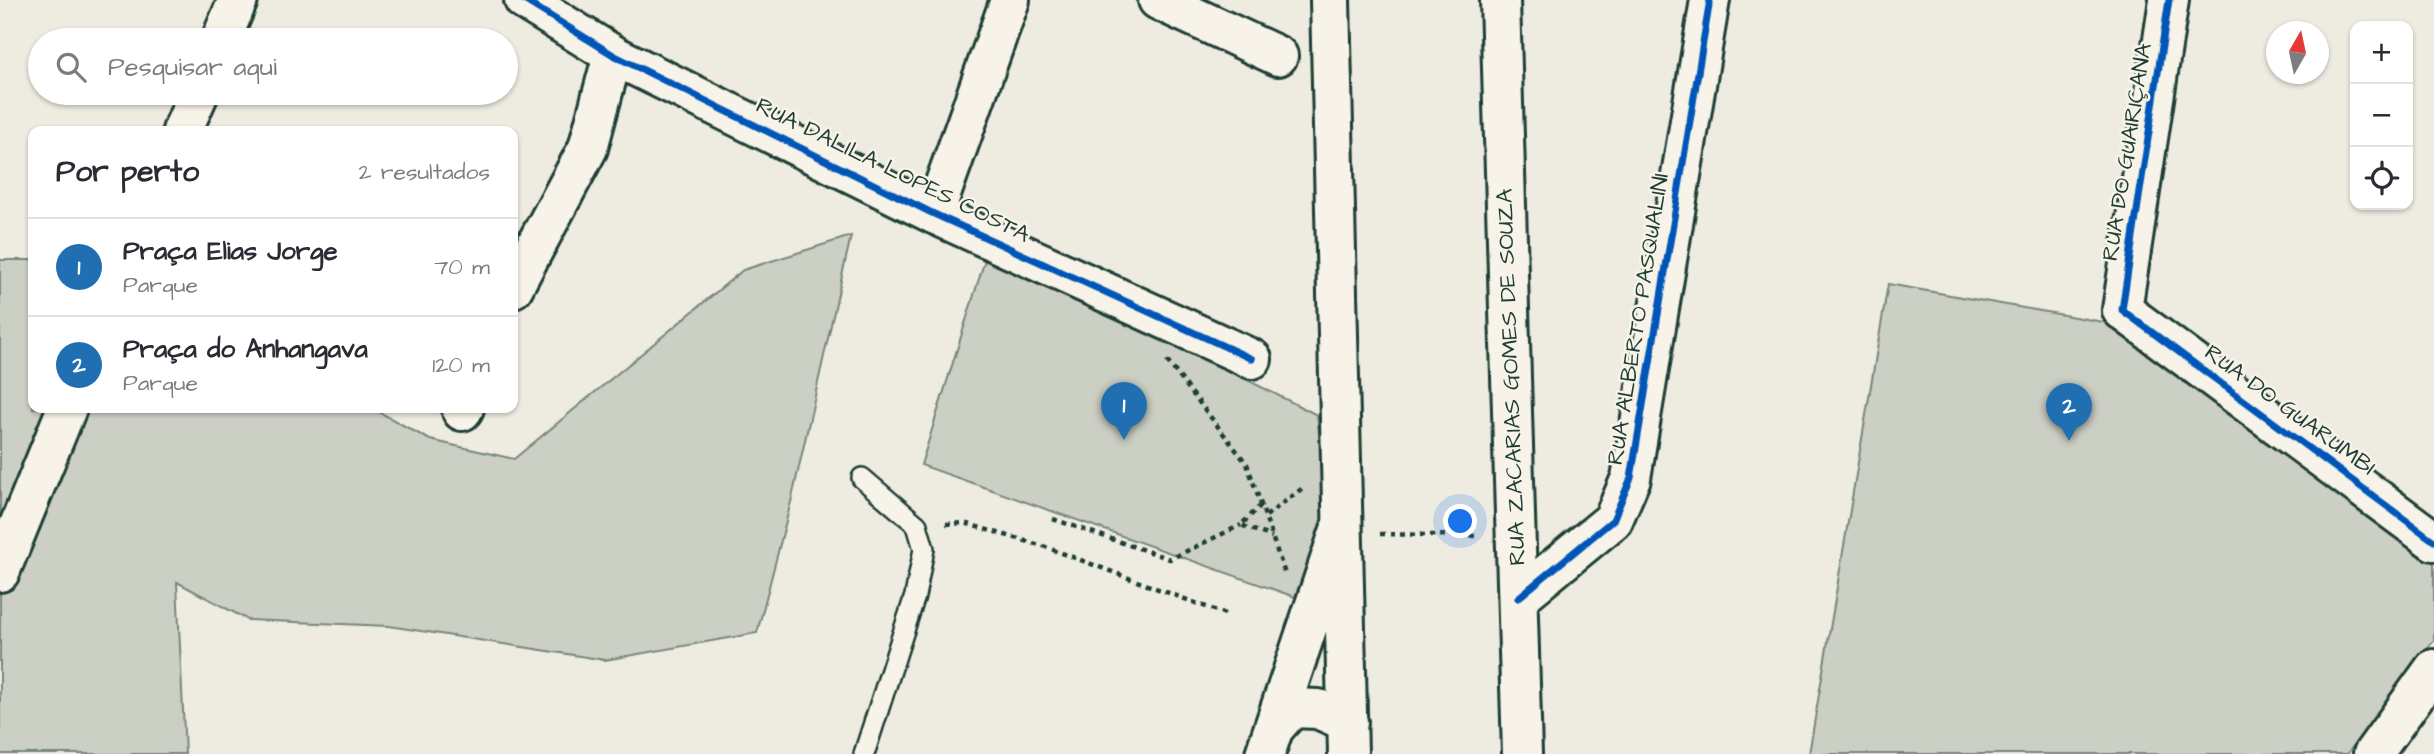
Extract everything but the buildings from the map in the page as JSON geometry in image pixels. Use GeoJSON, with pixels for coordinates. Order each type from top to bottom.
{"type":"FeatureCollection","features":[{"type":"Feature","properties":{"kind":"street"},"geometry":{"type":"LineString","coordinates":[[226,28],[238,0]]}},
{"type":"Feature","properties":{"kind":"street","name":"RUA DALILA LOPES COSTA"},"geometry":{"type":"LineString","coordinates":[[524,0],[615,57],[934,214],[1252,359]]}},
{"type":"Feature","properties":{"kind":"street"},"geometry":{"type":"LineString","coordinates":[[934,214],[1010,0]]}},
{"type":"Feature","properties":{"kind":"street"},"geometry":{"type":"LineString","coordinates":[[1157,0],[1278,56]]}},
{"type":"Feature","properties":{"kind":"street"},"geometry":{"type":"LineString","coordinates":[[1330,0],[1348,738]]}},
{"type":"Feature","properties":{"kind":"street","name":"RUA ZACARIAS GOMES DE SOUZA"},"geometry":{"type":"LineString","coordinates":[[1500,0],[1522,754]]}},
{"type":"Feature","properties":{"kind":"street","name":"RUA ALBERTO PASQUALINI"},"geometry":{"type":"LineString","coordinates":[[1518,598],[1613,520],[1631,478],[1710,0]]}},
{"type":"Feature","properties":{"kind":"street","name":"RUA DO GUAIRIÇANA"},"geometry":{"type":"LineString","coordinates":[[2122,310],[2169,0]]}},
{"type":"Feature","properties":{"kind":"street"},"geometry":{"type":"LineString","coordinates":[[518,279],[588,148],[608,73],[615,57]]}},
{"type":"Feature","properties":{"kind":"street"},"geometry":{"type":"LineString","coordinates":[[184,126],[194,105]]}},
{"type":"Feature","properties":{"kind":"street","name":"RUA DO GUARUMBI"},"geometry":{"type":"LineString","coordinates":[[2122,310],[2434,541]]}},
{"type":"Feature","properties":{"kind":"street"},"geometry":{"type":"LineString","coordinates":[[0,572],[65,413]]}},
{"type":"Feature","properties":{"kind":"street"},"geometry":{"type":"LineString","coordinates":[[1269,741],[1344,526]]}},
{"type":"Feature","properties":{"kind":"street"},"geometry":{"type":"LineString","coordinates":[[2373,754],[2434,669]]}},
{"type":"Feature","properties":{"kind":"street"},"geometry":{"type":"LineString","coordinates":[[1269,741],[1292,708],[1318,709],[1348,738]]}},
{"type":"Feature","properties":{"kind":"lane"},"geometry":{"type":"LineString","coordinates":[[862,478],[917,525],[924,549],[915,596],[864,754]]}},
{"type":"Feature","properties":{"kind":"path"},"geometry":{"type":"LineString","coordinates":[[1163,355],[1247,464],[1287,581]]}},
{"type":"Feature","properties":{"kind":"path"},"geometry":{"type":"LineString","coordinates":[[1053,519],[1170,559],[1241,525],[1261,505]]}},
{"type":"Feature","properties":{"kind":"path"},"geometry":{"type":"LineString","coordinates":[[917,525],[964,523],[1043,546],[1225,614]]}},
{"type":"Feature","properties":{"kind":"path"},"geometry":{"type":"LineString","coordinates":[[1241,525],[1273,537]]}},
{"type":"Feature","properties":{"kind":"path"},"geometry":{"type":"LineString","coordinates":[[1344,526],[1516,537]]}},
{"type":"Feature","properties":{"kind":"shaded area"},"geometry":{"type":"Polygon","coordinates":[[[851,236],[792,498],[757,633],[605,660],[389,626],[248,620],[177,582],[185,754],[0,754],[0,260],[28,260],[28,413],[381,413],[430,440],[514,459],[743,270],[851,236]]]}},
{"type":"Feature","properties":{"kind":"shaded area"},"geometry":{"type":"Polygon","coordinates":[[[988,250],[1317,415],[1328,516],[1295,597],[921,465],[988,250]]]}},
{"type":"Feature","properties":{"kind":"shaded area"},"geometry":{"type":"Polygon","coordinates":[[[1888,284],[2120,325],[2434,557],[2434,640],[2347,754],[1809,754],[1888,284]]]}},
{"type":"Feature","properties":{"kind":"cycle path"},"geometry":{"type":"LineString","coordinates":[[524,0],[615,56],[934,214],[1252,359]]}},
{"type":"Feature","properties":{"kind":"cycle path"},"geometry":{"type":"LineString","coordinates":[[1518,598],[1613,520],[1631,478],[1710,0]]}},
{"type":"Feature","properties":{"kind":"cycle path"},"geometry":{"type":"LineString","coordinates":[[2169,0],[2122,310],[2434,541]]}},
{"type":"Feature","properties":{"kind":"place","name":"Praça Elias Jorge"},"geometry":{"type":"Point","coordinates":[1124,440]}},
{"type":"Feature","properties":{"kind":"place","name":"Praça do Anhangava"},"geometry":{"type":"Point","coordinates":[2069,441]}}]}
